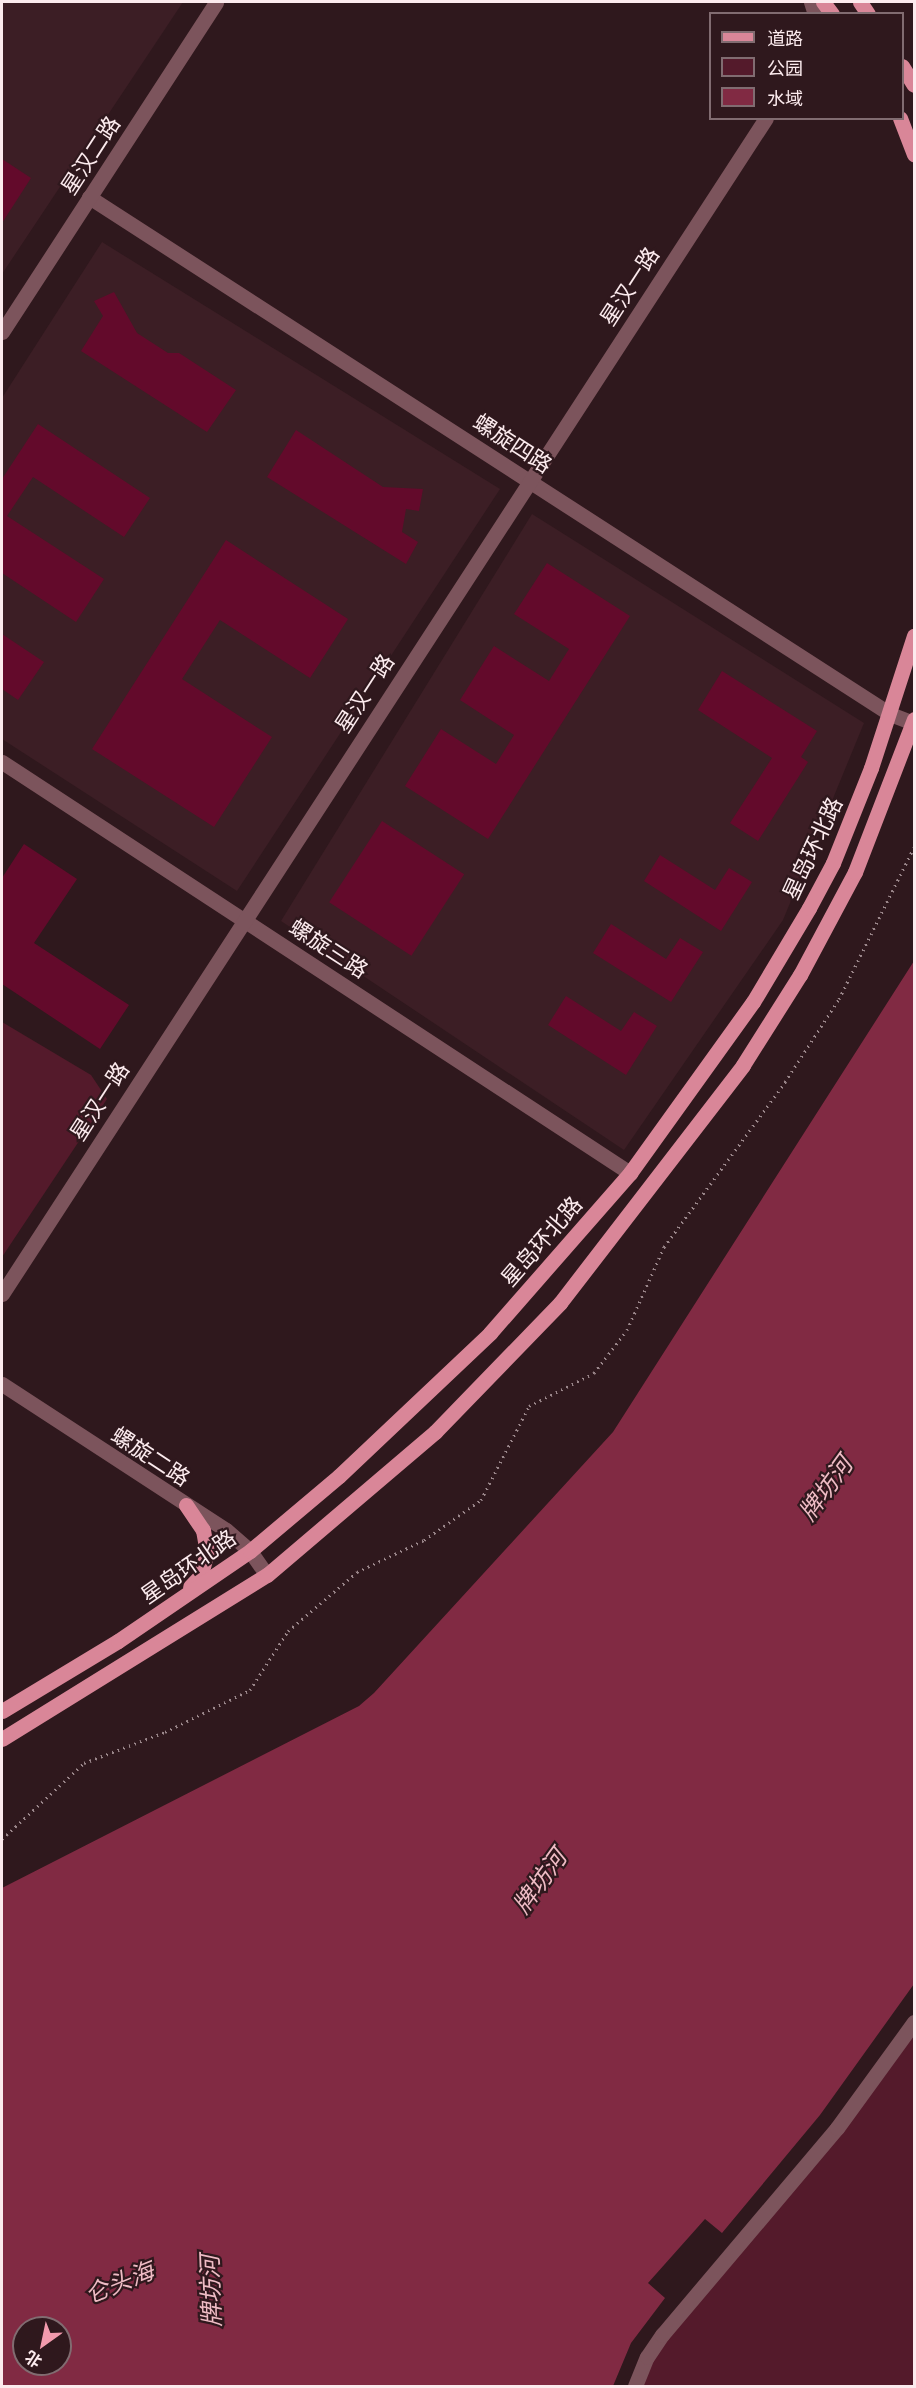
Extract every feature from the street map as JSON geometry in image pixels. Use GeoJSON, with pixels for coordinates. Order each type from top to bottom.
{"type":"FeatureCollection","features":[{"type":"Feature","properties":{"kind":"main road"},"geometry":{"type":"LineString","coordinates":[[904,68],[915,85]]}},
{"type":"Feature","properties":{"kind":"main road"},"geometry":{"type":"LineString","coordinates":[[901,120],[915,154]]}},
{"type":"Feature","properties":{"kind":"main road","name":"星岛环北路"},"geometry":{"type":"LineString","coordinates":[[2,1711],[175,1602],[250,1551],[339,1476],[490,1333],[630,1173],[782,958],[833,863],[890,714],[915,636]]}},
{"type":"Feature","properties":{"kind":"main road","name":"星岛环北路"},"geometry":{"type":"LineString","coordinates":[[2,1739],[267,1575],[388,1476],[488,1379],[560,1303],[673,1160],[749,1056],[831,921],[894,778],[914,721]]}},
{"type":"Feature","properties":{"kind":"main road"},"geometry":{"type":"LineString","coordinates":[[175,1602],[206,1563],[203,1530],[186,1505]]}},
{"type":"Feature","properties":{"kind":"street","name":"星汉二路"},"geometry":{"type":"LineString","coordinates":[[2,332],[216,2]]}},
{"type":"Feature","properties":{"kind":"street","name":"星汉一路"},"geometry":{"type":"LineString","coordinates":[[2,1294],[243,919],[765,120]]}},
{"type":"Feature","properties":{"kind":"street","name":"螺旋四路"},"geometry":{"type":"LineString","coordinates":[[89,197],[890,714],[914,721]]}},
{"type":"Feature","properties":{"kind":"street","name":"螺旋三路"},"geometry":{"type":"LineString","coordinates":[[2,762],[630,1173]]}},
{"type":"Feature","properties":{"kind":"street","name":"螺旋二路"},"geometry":{"type":"LineString","coordinates":[[2,1384],[226,1530],[250,1551],[267,1575]]}},
{"type":"Feature","properties":{"kind":"street"},"geometry":{"type":"LineString","coordinates":[[635,2386],[647,2356],[662,2335],[831,2135],[915,2022]]}},
{"type":"Feature","properties":{"kind":"path"},"geometry":{"type":"LineString","coordinates":[[2,1839],[84,1763],[165,1732],[250,1690],[288,1631],[357,1572],[424,1540],[481,1500],[529,1406],[594,1373],[627,1330],[664,1247],[784,1082],[839,999],[915,847]]}},
{"type":"Feature","properties":{"kind":"shaded area"},"geometry":{"type":"Polygon","coordinates":[[[2,2],[183,2],[2,274],[2,2]]]}},
{"type":"Feature","properties":{"kind":"shaded area"},"geometry":{"type":"Polygon","coordinates":[[[102,242],[500,489],[237,891],[2,739],[2,398],[102,242]]]}},
{"type":"Feature","properties":{"kind":"shaded area"},"geometry":{"type":"Polygon","coordinates":[[[532,514],[864,723],[783,920],[624,1150],[281,921],[532,514]]]}},
{"type":"Feature","properties":{"kind":"green space"},"geometry":{"type":"Polygon","coordinates":[[[2,1022],[91,1075],[107,1099],[2,1257],[2,1022]]]}},
{"type":"Feature","properties":{"kind":"green space"},"geometry":{"type":"Polygon","coordinates":[[[914,2033],[914,2386],[642,2386],[652,2360],[685,2317],[842,2132],[914,2033]]]}},
{"type":"Feature","properties":{"kind":"water"},"geometry":{"type":"Polygon","coordinates":[[[914,961],[914,1984],[820,2115],[722,2233],[705,2219],[648,2283],[665,2298],[631,2343],[613,2386],[2,2386],[2,1888],[359,1706],[374,1693],[613,1432],[914,961]]]}},
{"type":"Feature","properties":{"kind":"building"},"geometry":{"type":"Polygon","coordinates":[[[2,159],[31,178],[2,223],[2,159]]]}},
{"type":"Feature","properties":{"kind":"building"},"geometry":{"type":"Polygon","coordinates":[[[114,292],[137,333],[168,353],[179,353],[236,390],[207,432],[81,351],[103,316],[94,301],[114,292]]]}},
{"type":"Feature","properties":{"kind":"building"},"geometry":{"type":"Polygon","coordinates":[[[38,424],[150,498],[124,537],[33,477],[7,516],[104,579],[76,622],[2,573],[2,479],[38,424]]]}},
{"type":"Feature","properties":{"kind":"building"},"geometry":{"type":"Polygon","coordinates":[[[296,430],[383,487],[423,489],[419,511],[406,509],[402,532],[418,542],[406,564],[267,477],[296,430]]]}},
{"type":"Feature","properties":{"kind":"building"},"geometry":{"type":"Polygon","coordinates":[[[226,540],[348,619],[310,678],[220,620],[182,679],[272,737],[214,827],[92,749],[226,540]]]}},
{"type":"Feature","properties":{"kind":"building"},"geometry":{"type":"Polygon","coordinates":[[[547,563],[630,616],[488,839],[405,786],[441,729],[496,764],[514,735],[460,700],[494,646],[549,681],[569,649],[514,614],[547,563]]]}},
{"type":"Feature","properties":{"kind":"building"},"geometry":{"type":"Polygon","coordinates":[[[2,634],[44,662],[18,700],[2,689],[2,634]]]}},
{"type":"Feature","properties":{"kind":"building"},"geometry":{"type":"Polygon","coordinates":[[[722,671],[817,731],[801,757],[808,762],[758,841],[730,823],[772,758],[698,710],[722,671]]]}},
{"type":"Feature","properties":{"kind":"building"},"geometry":{"type":"Polygon","coordinates":[[[382,821],[464,874],[411,956],[329,902],[382,821]]]}},
{"type":"Feature","properties":{"kind":"building"},"geometry":{"type":"Polygon","coordinates":[[[24,844],[77,879],[34,943],[129,1005],[100,1049],[2,984],[2,878],[24,844]]]}},
{"type":"Feature","properties":{"kind":"building"},"geometry":{"type":"Polygon","coordinates":[[[660,855],[715,890],[729,868],[752,882],[721,931],[644,881],[660,855]]]}},
{"type":"Feature","properties":{"kind":"building"},"geometry":{"type":"Polygon","coordinates":[[[611,924],[666,959],[680,938],[703,952],[671,1002],[593,953],[611,924]]]}},
{"type":"Feature","properties":{"kind":"building"},"geometry":{"type":"Polygon","coordinates":[[[566,996],[621,1031],[634,1012],[657,1026],[626,1075],[548,1025],[566,996]]]}},
{"type":"Feature","properties":{"kind":"water label","name":"牌坊河"},"geometry":{"type":"Point","coordinates":[825,1488]}},
{"type":"Feature","properties":{"kind":"water label","name":"牌坊河"},"geometry":{"type":"Point","coordinates":[539,1881]}},
{"type":"Feature","properties":{"kind":"water label","name":"仑头海"},"geometry":{"type":"Point","coordinates":[119,2282]}},
{"type":"Feature","properties":{"kind":"water label","name":"牌坊河"},"geometry":{"type":"Point","coordinates":[210,2291]}}]}
